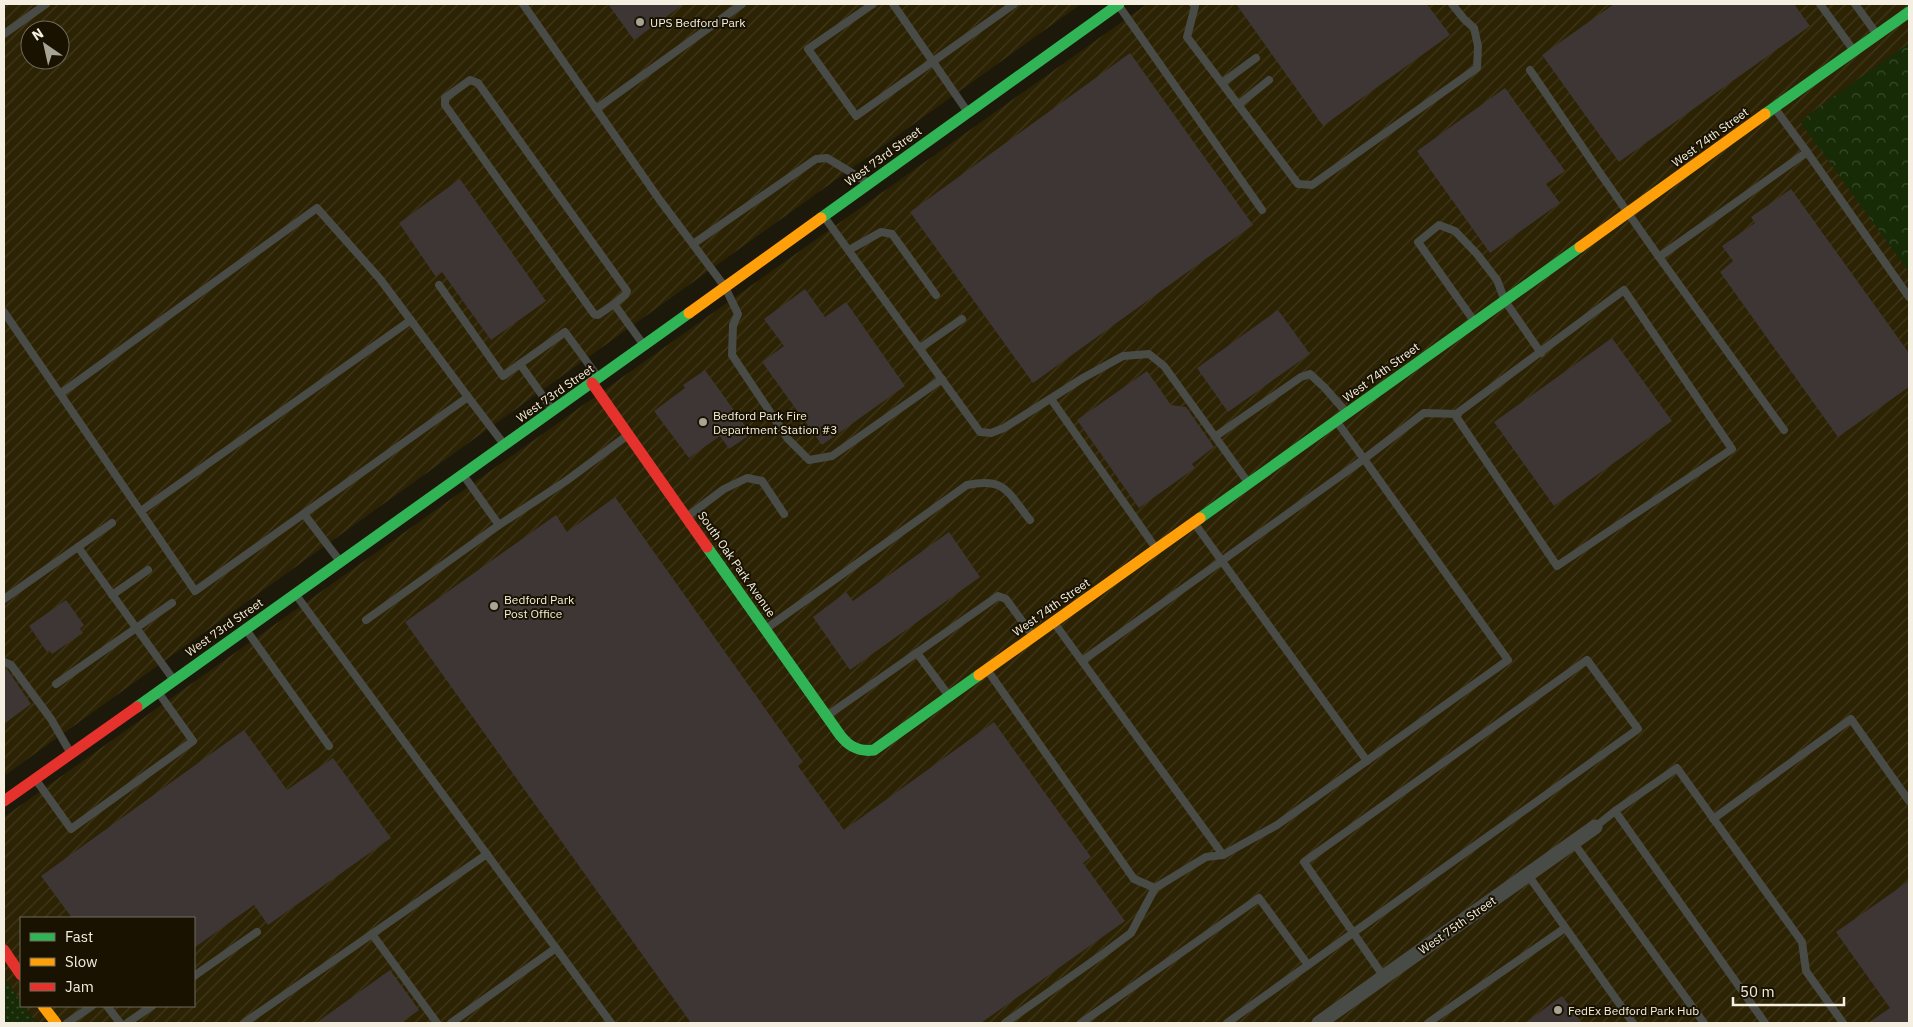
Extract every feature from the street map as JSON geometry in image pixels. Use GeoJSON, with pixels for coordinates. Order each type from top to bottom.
{"type":"FeatureCollection","features":[{"type":"Feature","properties":{"kind":"street","name":"West 73rd Street"},"geometry":{"type":"LineString","coordinates":[[4,801],[553,411],[1119,4]]}},
{"type":"Feature","properties":{"kind":"street","name":"West 74th Street"},"geometry":{"type":"LineString","coordinates":[[866,751],[874,750],[987,670],[1909,12]]}},
{"type":"Feature","properties":{"kind":"street","name":"South Oak Park Avenue"},"geometry":{"type":"LineString","coordinates":[[595,380],[629,435],[848,745],[857,750],[866,751]]}},
{"type":"Feature","properties":{"kind":"street","name":"West 75th Street"},"geometry":{"type":"LineString","coordinates":[[1319,1023],[1384,977],[1531,880],[1573,842],[1594,827]]}},
{"type":"Feature","properties":{"kind":"street"},"geometry":{"type":"LineString","coordinates":[[4,950],[20,973]]}},
{"type":"Feature","properties":{"kind":"street"},"geometry":{"type":"LineString","coordinates":[[44,1007],[56,1023]]}},
{"type":"Feature","properties":{"kind":"lane"},"geometry":{"type":"LineString","coordinates":[[4,34],[46,4]]}},
{"type":"Feature","properties":{"kind":"lane"},"geometry":{"type":"LineString","coordinates":[[523,4],[725,287],[738,314],[732,325],[732,355],[788,439],[809,460],[832,456],[942,379]]}},
{"type":"Feature","properties":{"kind":"lane"},"geometry":{"type":"LineString","coordinates":[[596,108],[742,4]]}},
{"type":"Feature","properties":{"kind":"lane"},"geometry":{"type":"LineString","coordinates":[[873,4],[808,49],[856,116],[1014,4]]}},
{"type":"Feature","properties":{"kind":"lane"},"geometry":{"type":"LineString","coordinates":[[893,4],[968,112]]}},
{"type":"Feature","properties":{"kind":"lane"},"geometry":{"type":"LineString","coordinates":[[1119,4],[1262,210]]}},
{"type":"Feature","properties":{"kind":"lane"},"geometry":{"type":"LineString","coordinates":[[1195,5],[1187,37],[1298,184],[1312,185],[1477,68],[1478,46],[1474,28],[1464,20],[1452,4]]}},
{"type":"Feature","properties":{"kind":"lane"},"geometry":{"type":"LineString","coordinates":[[1820,4],[1854,51]]}},
{"type":"Feature","properties":{"kind":"lane"},"geometry":{"type":"LineString","coordinates":[[1856,4],[1877,35]]}},
{"type":"Feature","properties":{"kind":"lane"},"geometry":{"type":"LineString","coordinates":[[1222,83],[1256,58]]}},
{"type":"Feature","properties":{"kind":"lane"},"geometry":{"type":"LineString","coordinates":[[1530,70],[1659,257],[1784,430]]}},
{"type":"Feature","properties":{"kind":"lane"},"geometry":{"type":"LineString","coordinates":[[470,80],[478,83],[626,290],[625,295],[614,304],[598,315],[594,314],[445,105],[445,98],[470,80]]}},
{"type":"Feature","properties":{"kind":"lane"},"geometry":{"type":"LineString","coordinates":[[1238,104],[1269,80]]}},
{"type":"Feature","properties":{"kind":"lane"},"geometry":{"type":"LineString","coordinates":[[1775,108],[1909,298]]}},
{"type":"Feature","properties":{"kind":"lane"},"geometry":{"type":"LineString","coordinates":[[1659,257],[1807,152]]}},
{"type":"Feature","properties":{"kind":"lane"},"geometry":{"type":"LineString","coordinates":[[693,244],[816,159],[827,158],[869,184]]}},
{"type":"Feature","properties":{"kind":"lane"},"geometry":{"type":"LineString","coordinates":[[60,394],[317,208],[380,279],[504,445]]}},
{"type":"Feature","properties":{"kind":"lane"},"geometry":{"type":"LineString","coordinates":[[824,216],[980,432],[991,433],[1004,428],[1083,378],[1123,356],[1149,354],[1164,366],[1249,483]]}},
{"type":"Feature","properties":{"kind":"lane"},"geometry":{"type":"LineString","coordinates":[[1474,322],[1418,242],[1439,225],[1455,231],[1478,254],[1497,280],[1505,301],[1540,353]]}},
{"type":"Feature","properties":{"kind":"lane"},"geometry":{"type":"LineString","coordinates":[[849,250],[881,232],[892,234],[936,295]]}},
{"type":"Feature","properties":{"kind":"lane"},"geometry":{"type":"LineString","coordinates":[[439,286],[503,376],[565,332],[595,380]]}},
{"type":"Feature","properties":{"kind":"lane"},"geometry":{"type":"LineString","coordinates":[[1624,290],[1732,449],[1558,566],[1455,415],[1540,353],[1624,290]]}},
{"type":"Feature","properties":{"kind":"lane"},"geometry":{"type":"LineString","coordinates":[[614,304],[644,345]]}},
{"type":"Feature","properties":{"kind":"lane"},"geometry":{"type":"LineString","coordinates":[[4,312],[196,591],[468,397]]}},
{"type":"Feature","properties":{"kind":"lane"},"geometry":{"type":"LineString","coordinates":[[920,348],[962,319]]}},
{"type":"Feature","properties":{"kind":"lane"},"geometry":{"type":"LineString","coordinates":[[141,511],[411,320]]}},
{"type":"Feature","properties":{"kind":"lane"},"geometry":{"type":"LineString","coordinates":[[520,364],[553,411]]}},
{"type":"Feature","properties":{"kind":"lane"},"geometry":{"type":"LineString","coordinates":[[1216,436],[1301,377],[1310,374],[1347,413]]}},
{"type":"Feature","properties":{"kind":"lane"},"geometry":{"type":"LineString","coordinates":[[1051,399],[1156,549]]}},
{"type":"Feature","properties":{"kind":"lane"},"geometry":{"type":"LineString","coordinates":[[1082,661],[1364,459],[1424,413],[1458,414]]}},
{"type":"Feature","properties":{"kind":"lane"},"geometry":{"type":"LineString","coordinates":[[1005,1023],[1131,933],[1154,888],[1206,857],[1223,855],[1277,825],[1508,660],[1336,421]]}},
{"type":"Feature","properties":{"kind":"lane"},"geometry":{"type":"LineString","coordinates":[[366,620],[629,435]]}},
{"type":"Feature","properties":{"kind":"lane"},"geometry":{"type":"LineString","coordinates":[[463,474],[499,525]]}},
{"type":"Feature","properties":{"kind":"lane"},"geometry":{"type":"LineString","coordinates":[[686,517],[724,488],[747,478],[762,481],[784,514]]}},
{"type":"Feature","properties":{"kind":"lane"},"geometry":{"type":"LineString","coordinates":[[765,629],[967,486],[980,483],[994,483],[1004,488],[1030,520]]}},
{"type":"Feature","properties":{"kind":"lane"},"geometry":{"type":"LineString","coordinates":[[304,514],[340,562]]}},
{"type":"Feature","properties":{"kind":"lane"},"geometry":{"type":"LineString","coordinates":[[1194,522],[1367,761]]}},
{"type":"Feature","properties":{"kind":"lane"},"geometry":{"type":"LineString","coordinates":[[4,599],[112,523]]}},
{"type":"Feature","properties":{"kind":"lane"},"geometry":{"type":"LineString","coordinates":[[78,547],[174,680]]}},
{"type":"Feature","properties":{"kind":"lane"},"geometry":{"type":"LineString","coordinates":[[112,595],[148,570]]}},
{"type":"Feature","properties":{"kind":"lane"},"geometry":{"type":"LineString","coordinates":[[295,594],[611,1023]]}},
{"type":"Feature","properties":{"kind":"lane"},"geometry":{"type":"LineString","coordinates":[[827,716],[998,596],[1006,599],[1033,636]]}},
{"type":"Feature","properties":{"kind":"lane"},"geometry":{"type":"LineString","coordinates":[[56,684],[172,602]]}},
{"type":"Feature","properties":{"kind":"lane"},"geometry":{"type":"LineString","coordinates":[[1054,622],[1223,855]]}},
{"type":"Feature","properties":{"kind":"lane"},"geometry":{"type":"LineString","coordinates":[[246,629],[329,746]]}},
{"type":"Feature","properties":{"kind":"lane"},"geometry":{"type":"LineString","coordinates":[[917,653],[949,696]]}},
{"type":"Feature","properties":{"kind":"lane"},"geometry":{"type":"LineString","coordinates":[[1227,1023],[1353,933],[1638,729],[1587,660],[1304,862],[1353,933],[1384,977]]}},
{"type":"Feature","properties":{"kind":"lane"},"geometry":{"type":"LineString","coordinates":[[4,662],[12,665],[51,719],[71,754]]}},
{"type":"Feature","properties":{"kind":"lane"},"geometry":{"type":"LineString","coordinates":[[987,670],[1134,879],[1154,888]]}},
{"type":"Feature","properties":{"kind":"lane"},"geometry":{"type":"LineString","coordinates":[[35,779],[71,830],[193,741],[158,691]]}},
{"type":"Feature","properties":{"kind":"lane"},"geometry":{"type":"LineString","coordinates":[[1713,819],[1851,719],[1909,800]]}},
{"type":"Feature","properties":{"kind":"lane"},"geometry":{"type":"LineString","coordinates":[[1594,827],[1677,768],[1802,942],[1806,971],[1843,1023]]}},
{"type":"Feature","properties":{"kind":"lane"},"geometry":{"type":"LineString","coordinates":[[1615,812],[1765,1023]]}},
{"type":"Feature","properties":{"kind":"lane"},"geometry":{"type":"LineString","coordinates":[[1573,842],[1704,1023]]}},
{"type":"Feature","properties":{"kind":"lane"},"geometry":{"type":"LineString","coordinates":[[244,1023],[487,854]]}},
{"type":"Feature","properties":{"kind":"lane"},"geometry":{"type":"LineString","coordinates":[[1531,880],[1633,1023]]}},
{"type":"Feature","properties":{"kind":"lane"},"geometry":{"type":"LineString","coordinates":[[1081,1023],[1259,898],[1308,965]]}},
{"type":"Feature","properties":{"kind":"lane"},"geometry":{"type":"LineString","coordinates":[[1428,1023],[1565,928]]}},
{"type":"Feature","properties":{"kind":"lane"},"geometry":{"type":"LineString","coordinates":[[195,975],[257,932]]}},
{"type":"Feature","properties":{"kind":"lane"},"geometry":{"type":"LineString","coordinates":[[372,934],[438,1023]]}},
{"type":"Feature","properties":{"kind":"lane"},"geometry":{"type":"LineString","coordinates":[[451,1023],[556,948]]}},
{"type":"Feature","properties":{"kind":"lane"},"geometry":{"type":"LineString","coordinates":[[68,1023],[91,1007]]}},
{"type":"Feature","properties":{"kind":"lane"},"geometry":{"type":"LineString","coordinates":[[108,1007],[120,1023]]}},
{"type":"Feature","properties":{"kind":"lane"},"geometry":{"type":"LineString","coordinates":[[127,1023],[151,1007]]}},
{"type":"Feature","properties":{"kind":"shaded area"},"geometry":{"type":"Polygon","coordinates":[[[4,4],[1081,4],[4,776],[4,4]]]}},
{"type":"Feature","properties":{"kind":"shaded area"},"geometry":{"type":"Polygon","coordinates":[[[1147,4],[1909,4],[1909,1023],[36,1023],[25,1007],[195,1007],[195,917],[20,917],[20,1001],[4,977],[4,817],[1147,4]]]}},
{"type":"Feature","properties":{"kind":"green space"},"geometry":{"type":"Polygon","coordinates":[[[1909,43],[1909,272],[1801,123],[1809,114],[1909,43]]]}},
{"type":"Feature","properties":{"kind":"green space"},"geometry":{"type":"Polygon","coordinates":[[[4,977],[20,1001],[20,1007],[25,1007],[36,1023],[4,1023],[4,977]]]}},
{"type":"Feature","properties":{"kind":"building","name":"UPS Bedford Park"},"geometry":{"type":"Polygon","coordinates":[[[608,4],[684,4],[634,40],[608,4]]]}},
{"type":"Feature","properties":{"kind":"building"},"geometry":{"type":"Polygon","coordinates":[[[1236,4],[1427,4],[1450,35],[1323,126],[1236,4]]]}},
{"type":"Feature","properties":{"kind":"building"},"geometry":{"type":"Polygon","coordinates":[[[1614,4],[1794,4],[1810,26],[1619,162],[1542,55],[1614,4]]]}},
{"type":"Feature","properties":{"kind":"building"},"geometry":{"type":"Polygon","coordinates":[[[1130,53],[1253,225],[1033,383],[910,212],[1130,53]]]}},
{"type":"Feature","properties":{"kind":"building"},"geometry":{"type":"Polygon","coordinates":[[[1505,88],[1565,171],[1546,184],[1560,203],[1490,253],[1417,151],[1505,88]]]}},
{"type":"Feature","properties":{"kind":"building"},"geometry":{"type":"Polygon","coordinates":[[[460,179],[546,301],[491,340],[442,272],[436,277],[399,223],[460,179]]]}},
{"type":"Feature","properties":{"kind":"building"},"geometry":{"type":"Polygon","coordinates":[[[1791,189],[1909,353],[1909,387],[1838,437],[1720,272],[1733,261],[1722,246],[1755,223],[1751,217],[1791,189]]]}},
{"type":"Feature","properties":{"kind":"building"},"geometry":{"type":"Polygon","coordinates":[[[805,289],[825,317],[846,302],[905,386],[822,445],[762,362],[784,346],[764,319],[805,289]]]}},
{"type":"Feature","properties":{"kind":"building"},"geometry":{"type":"Polygon","coordinates":[[[1278,310],[1310,354],[1228,412],[1197,368],[1278,310]]]}},
{"type":"Feature","properties":{"kind":"building"},"geometry":{"type":"Polygon","coordinates":[[[1612,338],[1672,421],[1554,506],[1494,422],[1612,338]]]}},
{"type":"Feature","properties":{"kind":"building","name":"Bedford Park Fire Department Station #3"},"geometry":{"type":"Polygon","coordinates":[[[705,370],[751,434],[729,449],[720,436],[689,458],[654,411],[685,388],[683,385],[705,370]]]}},
{"type":"Feature","properties":{"kind":"building"},"geometry":{"type":"Polygon","coordinates":[[[1147,371],[1171,405],[1186,407],[1214,447],[1192,464],[1195,468],[1139,508],[1077,420],[1147,371]]]}},
{"type":"Feature","properties":{"kind":"building"},"geometry":{"type":"Polygon","coordinates":[[[615,497],[803,762],[798,766],[844,830],[994,722],[1091,857],[1083,863],[1125,921],[981,1023],[691,1023],[405,622],[556,515],[567,532],[615,497]]]}},
{"type":"Feature","properties":{"kind":"building"},"geometry":{"type":"Polygon","coordinates":[[[949,532],[980,577],[850,670],[813,617],[846,592],[853,601],[949,532]]]}},
{"type":"Feature","properties":{"kind":"building"},"geometry":{"type":"Polygon","coordinates":[[[66,600],[84,625],[80,629],[83,633],[52,654],[49,650],[47,652],[29,626],[66,600]]]}},
{"type":"Feature","properties":{"kind":"building"},"geometry":{"type":"Polygon","coordinates":[[[4,668],[7,669],[31,704],[4,724],[4,668]]]}},
{"type":"Feature","properties":{"kind":"building"},"geometry":{"type":"Polygon","coordinates":[[[244,730],[287,790],[333,758],[391,838],[268,925],[254,905],[195,947],[195,917],[71,917],[41,876],[244,730]]]}},
{"type":"Feature","properties":{"kind":"building"},"geometry":{"type":"Polygon","coordinates":[[[1909,881],[1909,1023],[1868,1023],[1890,1008],[1836,932],[1909,881]]]}},
{"type":"Feature","properties":{"kind":"building"},"geometry":{"type":"Polygon","coordinates":[[[390,970],[419,1010],[401,1023],[316,1023],[390,970]]]}},
{"type":"Feature","properties":{"kind":"building","name":"FedEx Bedford Park Hub"},"geometry":{"type":"Polygon","coordinates":[[[1562,996],[1582,1023],[1525,1023],[1562,996]]]}},
{"type":"Feature","properties":{"kind":"traffic: fast"},"geometry":{"type":"LineString","coordinates":[[821,218],[1119,4]]}},
{"type":"Feature","properties":{"kind":"traffic: fast"},"geometry":{"type":"LineString","coordinates":[[1765,114],[1909,12]]}},
{"type":"Feature","properties":{"kind":"traffic: fast"},"geometry":{"type":"LineString","coordinates":[[1200,518],[1580,247]]}},
{"type":"Feature","properties":{"kind":"traffic: fast"},"geometry":{"type":"LineString","coordinates":[[137,707],[689,313]]}},
{"type":"Feature","properties":{"kind":"traffic: fast"},"geometry":{"type":"LineString","coordinates":[[707,547],[840,735],[855,748],[874,750],[979,675]]}},
{"type":"Feature","properties":{"kind":"traffic: slow"},"geometry":{"type":"LineString","coordinates":[[1580,247],[1765,114]]}},
{"type":"Feature","properties":{"kind":"traffic: slow"},"geometry":{"type":"LineString","coordinates":[[689,313],[821,218]]}},
{"type":"Feature","properties":{"kind":"traffic: slow"},"geometry":{"type":"LineString","coordinates":[[979,675],[1200,518]]}},
{"type":"Feature","properties":{"kind":"traffic: slow"},"geometry":{"type":"LineString","coordinates":[[44,1007],[56,1023]]}},
{"type":"Feature","properties":{"kind":"traffic: jam"},"geometry":{"type":"LineString","coordinates":[[592,383],[707,547]]}},
{"type":"Feature","properties":{"kind":"traffic: jam"},"geometry":{"type":"LineString","coordinates":[[4,801],[137,707]]}},
{"type":"Feature","properties":{"kind":"traffic: jam"},"geometry":{"type":"LineString","coordinates":[[4,950],[20,974]]}},
{"type":"Feature","properties":{"kind":"place","name":"UPS Bedford Park"},"geometry":{"type":"Point","coordinates":[640,22]}},
{"type":"Feature","properties":{"kind":"place","name":"Bedford Park Fire Department Station #3"},"geometry":{"type":"Point","coordinates":[703,422]}},
{"type":"Feature","properties":{"kind":"place","name":"Bedford Park Post Office"},"geometry":{"type":"Point","coordinates":[494,606]}},
{"type":"Feature","properties":{"kind":"place","name":"FedEx Bedford Park Hub"},"geometry":{"type":"Point","coordinates":[1558,1010]}}]}
